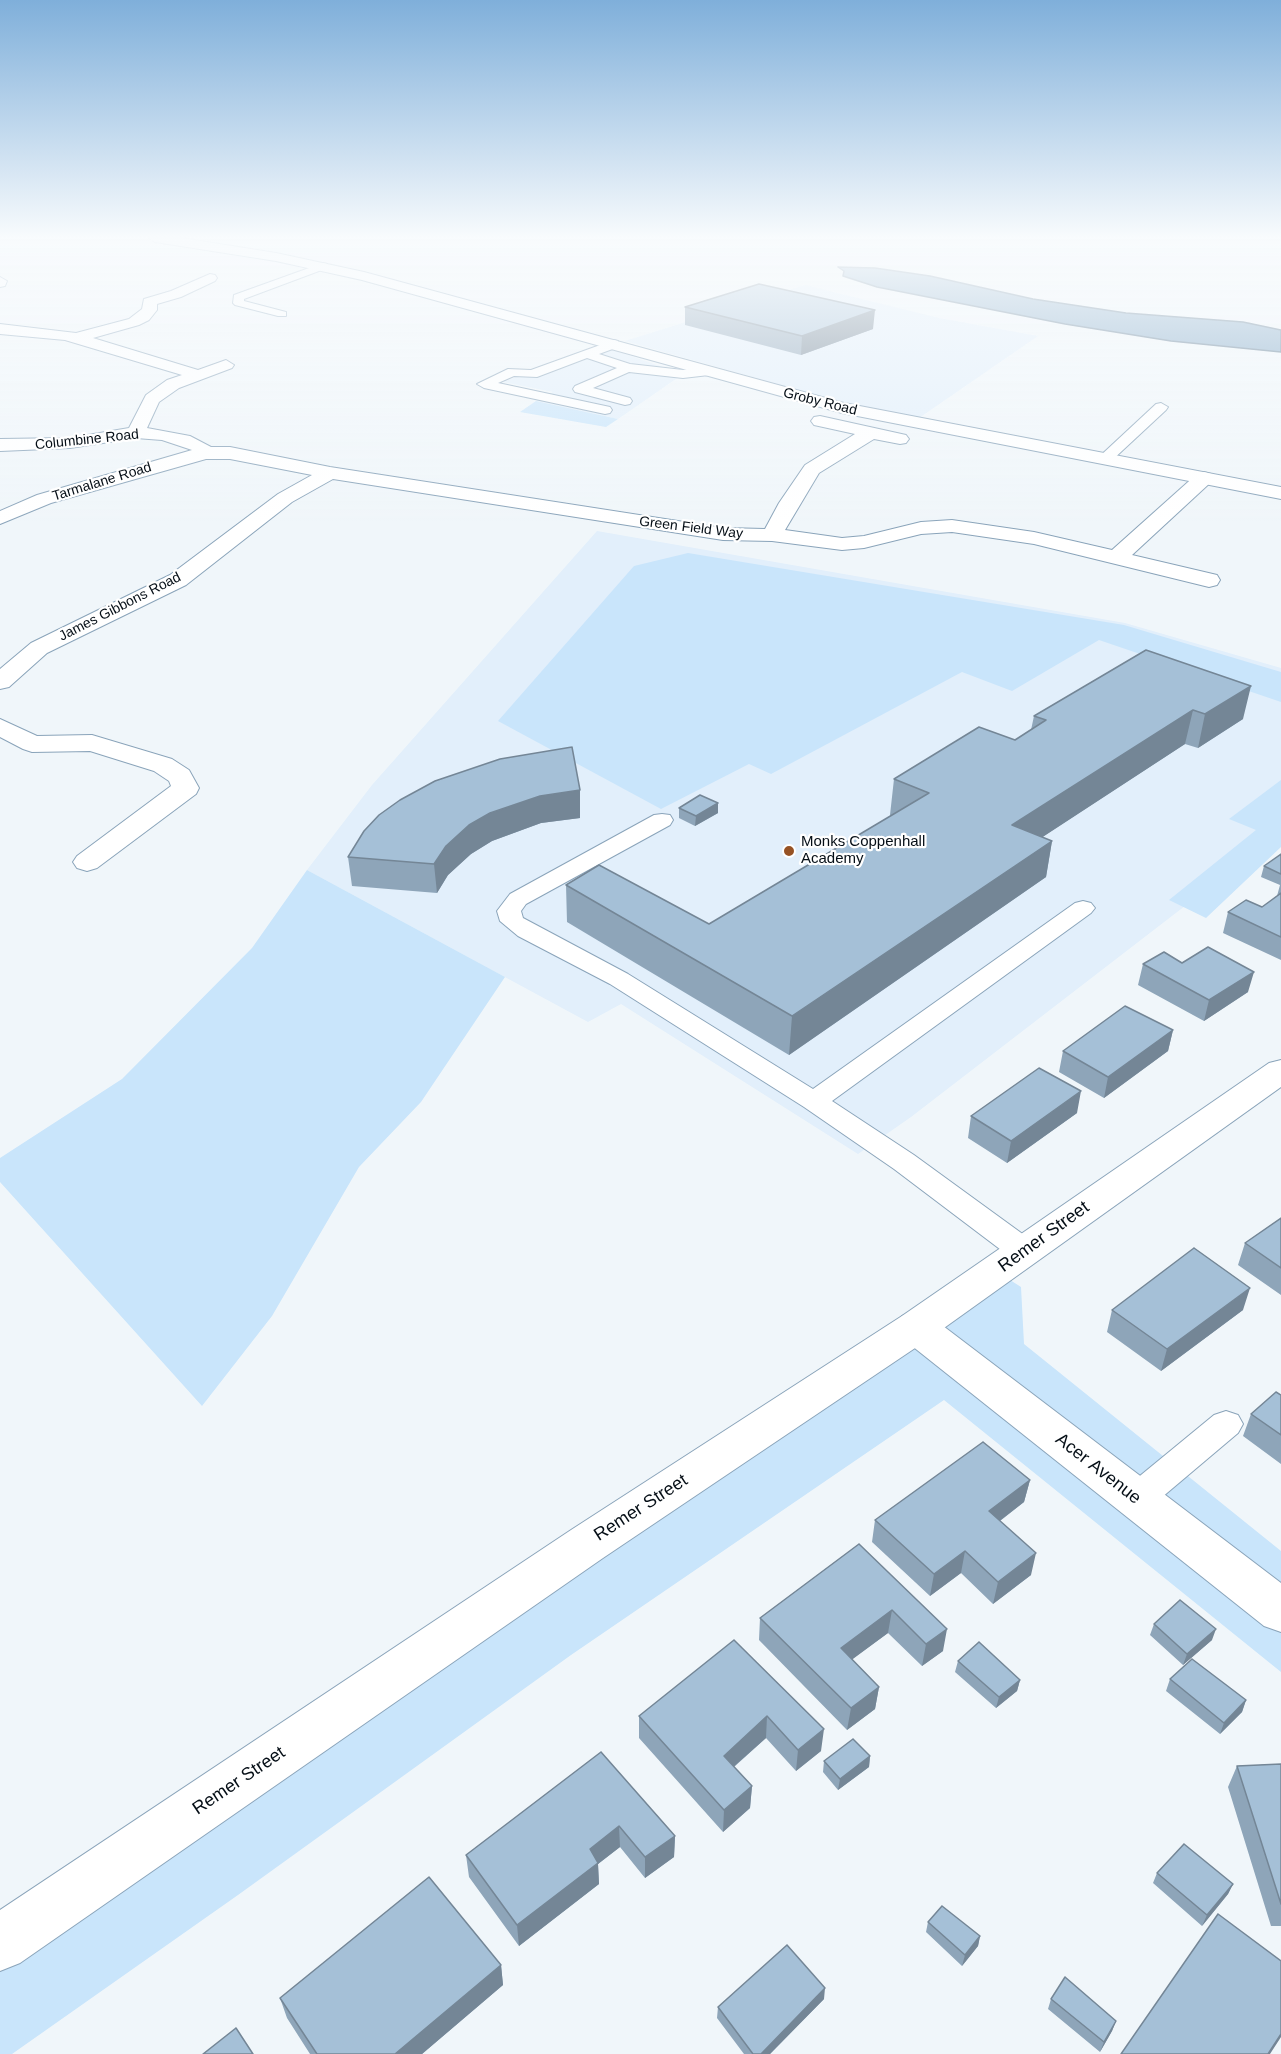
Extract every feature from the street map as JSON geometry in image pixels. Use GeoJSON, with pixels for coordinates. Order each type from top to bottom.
{"type":"FeatureCollection","features":[{"type":"Feature","properties":{"kind":"street"},"geometry":{"type":"LineString","coordinates":[[40,334],[75,338],[198,375]]}},
{"type":"Feature","properties":{"kind":"street"},"geometry":{"type":"LineString","coordinates":[[75,338],[90,334]]}},
{"type":"Feature","properties":{"kind":"street","name":"Groby Road"},"geometry":{"type":"LineString","coordinates":[[576,334],[854,411],[1281,493]]}},
{"type":"Feature","properties":{"kind":"street"},"geometry":{"type":"LineString","coordinates":[[136,434],[152,399],[173,384],[226,365]]}},
{"type":"Feature","properties":{"kind":"street"},"geometry":{"type":"LineString","coordinates":[[820,421],[900,439]]}},
{"type":"Feature","properties":{"kind":"street"},"geometry":{"type":"LineString","coordinates":[[772,535],[789,503],[812,469],[870,433]]}},
{"type":"Feature","properties":{"kind":"street","name":"Columbine Road"},"geometry":{"type":"LineString","coordinates":[[0,445],[70,443],[112,435],[162,435],[184,440],[198,446],[206,453]]}},
{"type":"Feature","properties":{"kind":"street","name":"Green Field Way"},"geometry":{"type":"LineString","coordinates":[[206,453],[230,453],[330,473],[723,534],[772,535],[842,544],[864,542],[921,528],[952,526],[1034,538],[1209,580]]}},
{"type":"Feature","properties":{"kind":"street","name":"Tarmalane Road"},"geometry":{"type":"LineString","coordinates":[[0,518],[44,499],[206,453]]}},
{"type":"Feature","properties":{"kind":"street","name":"James Gibbons Road"},"geometry":{"type":"LineString","coordinates":[[0,682],[39,648],[178,580],[285,498],[330,473]]}},
{"type":"Feature","properties":{"kind":"street"},"geometry":{"type":"LineString","coordinates":[[1116,558],[1204,478]]}},
{"type":"Feature","properties":{"kind":"street"},"geometry":{"type":"LineString","coordinates":[[0,727],[7,728],[32,744],[92,743],[163,765],[180,776],[186,788],[87,862]]}},
{"type":"Feature","properties":{"kind":"street","name":"Remer Street"},"geometry":{"type":"LineString","coordinates":[[0,1943],[587,1544],[916,1327],[1281,1071]]}},
{"type":"Feature","properties":{"kind":"street","name":"Acer Avenue"},"geometry":{"type":"LineString","coordinates":[[916,1327],[1281,1611]]}},
{"type":"Feature","properties":{"kind":"lane"},"geometry":{"type":"LineString","coordinates":[[605,410],[484,384],[513,372],[532,374],[614,344]]}},
{"type":"Feature","properties":{"kind":"lane"},"geometry":{"type":"LineString","coordinates":[[588,354],[628,368],[684,374],[709,371]]}},
{"type":"Feature","properties":{"kind":"lane"},"geometry":{"type":"LineString","coordinates":[[625,401],[580,389],[628,368]]}},
{"type":"Feature","properties":{"kind":"lane"},"geometry":{"type":"LineString","coordinates":[[1104,460],[1161,407]]}},
{"type":"Feature","properties":{"kind":"lane"},"geometry":{"type":"LineString","coordinates":[[662,820],[518,899],[509,911],[512,921],[526,931],[620,979],[814,1101],[904,1162],[1024,1251]]}},
{"type":"Feature","properties":{"kind":"lane"},"geometry":{"type":"LineString","coordinates":[[814,1101],[1083,908]]}},
{"type":"Feature","properties":{"kind":"lane"},"geometry":{"type":"LineString","coordinates":[[1136,1499],[1227,1424]]}},
{"type":"Feature","properties":{"kind":"shaded area"},"geometry":{"type":"Polygon","coordinates":[[[648,334],[1026,334],[1038,336],[919,418],[831,399],[625,341],[648,334]]]}},
{"type":"Feature","properties":{"kind":"shaded area"},"geometry":{"type":"Polygon","coordinates":[[[1126,334],[1281,334],[1281,352],[1171,341],[1126,334]]]}},
{"type":"Feature","properties":{"kind":"shaded area"},"geometry":{"type":"Polygon","coordinates":[[[599,345],[683,374],[618,419],[536,401],[553,392],[503,382],[599,345]]]}},
{"type":"Feature","properties":{"kind":"shaded area"},"geometry":{"type":"Polygon","coordinates":[[[536,401],[618,419],[606,427],[520,412],[536,401]]]}},
{"type":"Feature","properties":{"kind":"shaded area","name":"Monks Coppenhall Academy"},"geometry":{"type":"Polygon","coordinates":[[[597,531],[1125,623],[1281,668],[1281,832],[911,1117],[858,1154],[621,1004],[588,1022],[307,870],[372,785],[597,531]]]}},
{"type":"Feature","properties":{"kind":"shaded area"},"geometry":{"type":"Polygon","coordinates":[[[688,553],[1124,625],[1281,672],[1281,702],[1099,640],[1012,691],[962,672],[771,774],[749,764],[661,809],[498,721],[634,566],[688,553]]]}},
{"type":"Feature","properties":{"kind":"shaded area"},"geometry":{"type":"Polygon","coordinates":[[[1281,780],[1281,847],[1206,918],[1169,900],[1256,830],[1229,819],[1281,780]]]}},
{"type":"Feature","properties":{"kind":"shaded area"},"geometry":{"type":"Polygon","coordinates":[[[307,870],[505,977],[421,1102],[359,1167],[272,1316],[202,1406],[0,1182],[0,1158],[122,1079],[252,948],[307,870]]]}},
{"type":"Feature","properties":{"kind":"shaded area"},"geometry":{"type":"Polygon","coordinates":[[[996,1271],[1021,1287],[1024,1344],[1281,1551],[1281,1672],[944,1400],[571,1655],[238,1895],[12,2054],[0,2054],[0,1943],[996,1271]]]}},
{"type":"Feature","properties":{"kind":"building"},"geometry":{"type":"Polygon","coordinates":[[[1146,650],[1251,686],[1205,714],[1193,710],[1012,825],[1052,841],[792,1016],[566,885],[599,865],[709,924],[929,793],[894,779],[979,727],[1015,740],[1046,720],[1034,716],[1146,650]]]}},
{"type":"Feature","properties":{"kind":"building"},"geometry":{"type":"Polygon","coordinates":[[[572,747],[580,790],[540,796],[490,813],[469,825],[446,846],[434,864],[348,857],[364,831],[379,815],[400,800],[435,781],[500,759],[572,747]]]}},
{"type":"Feature","properties":{"kind":"building"},"geometry":{"type":"Polygon","coordinates":[[[700,795],[718,803],[696,816],[679,808],[700,795]]]}},
{"type":"Feature","properties":{"kind":"building"},"geometry":{"type":"Polygon","coordinates":[[[1281,854],[1281,874],[1264,866],[1281,854]]]}},
{"type":"Feature","properties":{"kind":"building"},"geometry":{"type":"Polygon","coordinates":[[[1281,893],[1281,937],[1228,912],[1246,900],[1262,907],[1281,893]]]}},
{"type":"Feature","properties":{"kind":"building"},"geometry":{"type":"Polygon","coordinates":[[[1208,947],[1254,972],[1209,1000],[1143,964],[1164,952],[1182,963],[1208,947]]]}},
{"type":"Feature","properties":{"kind":"building"},"geometry":{"type":"Polygon","coordinates":[[[1125,1006],[1173,1030],[1108,1077],[1063,1051],[1125,1006]]]}},
{"type":"Feature","properties":{"kind":"building"},"geometry":{"type":"Polygon","coordinates":[[[1039,1068],[1081,1091],[1011,1141],[971,1116],[1039,1068]]]}},
{"type":"Feature","properties":{"kind":"building"},"geometry":{"type":"Polygon","coordinates":[[[1281,1218],[1281,1268],[1245,1243],[1281,1218]]]}},
{"type":"Feature","properties":{"kind":"building"},"geometry":{"type":"Polygon","coordinates":[[[1194,1248],[1250,1288],[1167,1349],[1112,1310],[1194,1248]]]}},
{"type":"Feature","properties":{"kind":"building"},"geometry":{"type":"Polygon","coordinates":[[[1276,1392],[1281,1395],[1281,1435],[1251,1414],[1276,1392]]]}},
{"type":"Feature","properties":{"kind":"building"},"geometry":{"type":"Polygon","coordinates":[[[983,1442],[1030,1480],[989,1511],[1036,1553],[998,1582],[965,1551],[934,1574],[875,1520],[983,1442]]]}},
{"type":"Feature","properties":{"kind":"building"},"geometry":{"type":"Polygon","coordinates":[[[859,1544],[947,1629],[926,1644],[892,1610],[841,1648],[879,1687],[851,1708],[760,1618],[859,1544]]]}},
{"type":"Feature","properties":{"kind":"building"},"geometry":{"type":"Polygon","coordinates":[[[1180,1600],[1216,1629],[1187,1654],[1154,1624],[1180,1600]]]}},
{"type":"Feature","properties":{"kind":"building"},"geometry":{"type":"Polygon","coordinates":[[[734,1640],[824,1729],[798,1750],[767,1716],[724,1756],[752,1786],[724,1810],[639,1716],[734,1640]]]}},
{"type":"Feature","properties":{"kind":"building"},"geometry":{"type":"Polygon","coordinates":[[[979,1642],[1020,1680],[999,1697],[958,1661],[979,1642]]]}},
{"type":"Feature","properties":{"kind":"building"},"geometry":{"type":"Polygon","coordinates":[[[1192,1659],[1246,1700],[1224,1723],[1170,1679],[1192,1659]]]}},
{"type":"Feature","properties":{"kind":"building"},"geometry":{"type":"Polygon","coordinates":[[[853,1739],[870,1756],[840,1779],[824,1761],[853,1739]]]}},
{"type":"Feature","properties":{"kind":"building"},"geometry":{"type":"Polygon","coordinates":[[[601,1752],[675,1836],[645,1857],[619,1826],[590,1849],[598,1863],[517,1925],[466,1855],[601,1752]]]}},
{"type":"Feature","properties":{"kind":"building"},"geometry":{"type":"Polygon","coordinates":[[[1281,1764],[1281,1904],[1237,1766],[1281,1764]]]}},
{"type":"Feature","properties":{"kind":"building"},"geometry":{"type":"Polygon","coordinates":[[[1184,1844],[1233,1884],[1207,1915],[1157,1873],[1184,1844]]]}},
{"type":"Feature","properties":{"kind":"building"},"geometry":{"type":"Polygon","coordinates":[[[429,1877],[501,1965],[395,2054],[317,2054],[280,1998],[429,1877]]]}},
{"type":"Feature","properties":{"kind":"building"},"geometry":{"type":"Polygon","coordinates":[[[942,1906],[980,1936],[965,1955],[928,1922],[942,1906]]]}},
{"type":"Feature","properties":{"kind":"building"},"geometry":{"type":"Polygon","coordinates":[[[1218,1914],[1281,1961],[1281,2034],[1268,2054],[1121,2054],[1218,1914]]]}},
{"type":"Feature","properties":{"kind":"building"},"geometry":{"type":"Polygon","coordinates":[[[787,1945],[825,1988],[761,2054],[753,2054],[718,2007],[787,1945]]]}},
{"type":"Feature","properties":{"kind":"building"},"geometry":{"type":"Polygon","coordinates":[[[1065,1977],[1116,2021],[1104,2042],[1051,1999],[1065,1977]]]}},
{"type":"Feature","properties":{"kind":"building"},"geometry":{"type":"Polygon","coordinates":[[[236,2028],[253,2054],[203,2054],[236,2028]]]}},
{"type":"Feature","properties":{"kind":"place","name":"Monks Coppenhall Academy"},"geometry":{"type":"Point","coordinates":[789,851]}}]}
